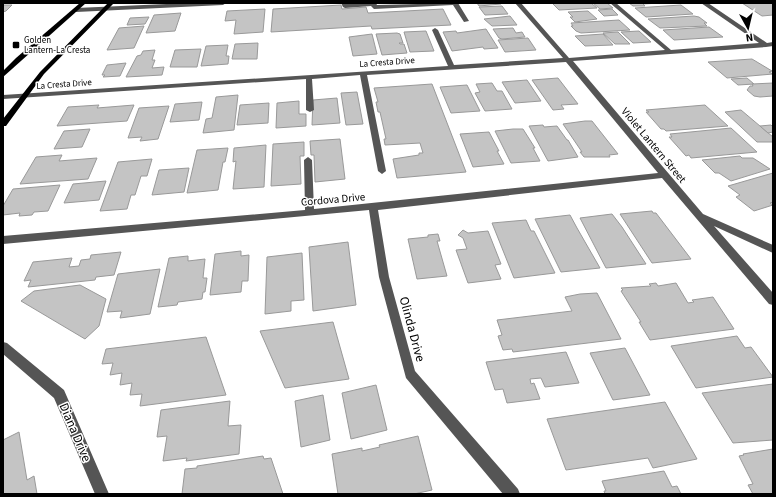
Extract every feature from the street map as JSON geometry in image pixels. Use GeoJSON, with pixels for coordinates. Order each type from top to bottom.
{"type":"FeatureCollection","features":[{"type":"Feature","properties":{"kind":"main road"},"geometry":{"type":"LineString","coordinates":[[3,75],[18,59],[84,3]]}},
{"type":"Feature","properties":{"kind":"main road"},"geometry":{"type":"LineString","coordinates":[[3,124],[42,73],[110,3]]}},
{"type":"Feature","properties":{"kind":"street"},"geometry":{"type":"LineString","coordinates":[[76,10],[223,3]]}},
{"type":"Feature","properties":{"kind":"street"},"geometry":{"type":"LineString","coordinates":[[344,3],[345,6],[374,4],[374,7],[455,3],[466,21]]}},
{"type":"Feature","properties":{"kind":"street","name":"Violet Lantern Street"},"geometry":{"type":"LineString","coordinates":[[518,3],[773,301]]}},
{"type":"Feature","properties":{"kind":"street"},"geometry":{"type":"LineString","coordinates":[[614,3],[669,51]]}},
{"type":"Feature","properties":{"kind":"street"},"geometry":{"type":"LineString","coordinates":[[704,3],[769,45],[773,50]]}},
{"type":"Feature","properties":{"kind":"street"},"geometry":{"type":"LineString","coordinates":[[435,30],[452,67]]}},
{"type":"Feature","properties":{"kind":"street","name":"La Cresta Drive"},"geometry":{"type":"LineString","coordinates":[[3,97],[769,45]]}},
{"type":"Feature","properties":{"kind":"street"},"geometry":{"type":"LineString","coordinates":[[363,73],[382,171]]}},
{"type":"Feature","properties":{"kind":"street"},"geometry":{"type":"LineString","coordinates":[[309,77],[310,110]]}},
{"type":"Feature","properties":{"kind":"street"},"geometry":{"type":"LineString","coordinates":[[308,160],[310,212]]}},
{"type":"Feature","properties":{"kind":"street","name":"Cordova Drive"},"geometry":{"type":"LineString","coordinates":[[3,240],[373,207],[664,175]]}},
{"type":"Feature","properties":{"kind":"street","name":"Olinda Drive"},"geometry":{"type":"LineString","coordinates":[[373,207],[384,277],[410,374],[513,494]]}},
{"type":"Feature","properties":{"kind":"street"},"geometry":{"type":"LineString","coordinates":[[698,215],[773,249]]}},
{"type":"Feature","properties":{"kind":"street","name":"Diana Drive"},"geometry":{"type":"LineString","coordinates":[[3,347],[59,394],[102,494]]}},
{"type":"Feature","properties":{"kind":"building"},"geometry":{"type":"Polygon","coordinates":[[[477,3],[500,3],[501,4],[479,6],[477,3]]]}},
{"type":"Feature","properties":{"kind":"building"},"geometry":{"type":"Polygon","coordinates":[[[552,3],[591,3],[597,8],[559,10],[552,3]]]}},
{"type":"Feature","properties":{"kind":"building"},"geometry":{"type":"Polygon","coordinates":[[[593,3],[607,3],[613,8],[600,9],[593,3]]]}},
{"type":"Feature","properties":{"kind":"building"},"geometry":{"type":"Polygon","coordinates":[[[629,3],[660,3],[643,4],[645,6],[633,6],[629,3]]]}},
{"type":"Feature","properties":{"kind":"building"},"geometry":{"type":"Polygon","coordinates":[[[742,3],[773,3],[773,15],[762,16],[742,3]]]}},
{"type":"Feature","properties":{"kind":"building"},"geometry":{"type":"Polygon","coordinates":[[[3,5],[12,5],[3,12],[3,5]]]}},
{"type":"Feature","properties":{"kind":"building"},"geometry":{"type":"Polygon","coordinates":[[[341,5],[342,9],[366,7],[368,13],[443,9],[451,25],[372,29],[371,26],[271,32],[273,9],[341,5]]]}},
{"type":"Feature","properties":{"kind":"building"},"geometry":{"type":"Polygon","coordinates":[[[681,5],[693,14],[646,17],[635,8],[681,5]]]}},
{"type":"Feature","properties":{"kind":"building"},"geometry":{"type":"Polygon","coordinates":[[[502,6],[508,14],[485,15],[479,7],[502,6]]]}},
{"type":"Feature","properties":{"kind":"building"},"geometry":{"type":"Polygon","coordinates":[[[265,9],[263,32],[234,34],[236,20],[225,21],[227,11],[265,9]]]}},
{"type":"Feature","properties":{"kind":"building"},"geometry":{"type":"Polygon","coordinates":[[[612,9],[618,15],[604,16],[598,10],[612,9]]]}},
{"type":"Feature","properties":{"kind":"building"},"geometry":{"type":"Polygon","coordinates":[[[588,11],[597,19],[575,22],[570,17],[573,17],[568,12],[588,11]]]}},
{"type":"Feature","properties":{"kind":"building"},"geometry":{"type":"Polygon","coordinates":[[[181,13],[175,31],[146,33],[154,15],[181,13]]]}},
{"type":"Feature","properties":{"kind":"building"},"geometry":{"type":"Polygon","coordinates":[[[510,16],[517,25],[492,26],[484,19],[510,16]]]}},
{"type":"Feature","properties":{"kind":"building"},"geometry":{"type":"Polygon","coordinates":[[[149,17],[145,24],[127,25],[130,18],[149,17]]]}},
{"type":"Feature","properties":{"kind":"building"},"geometry":{"type":"Polygon","coordinates":[[[699,17],[707,23],[704,23],[707,26],[660,28],[648,19],[699,17]]]}},
{"type":"Feature","properties":{"kind":"building"},"geometry":{"type":"Polygon","coordinates":[[[619,20],[630,30],[581,33],[576,31],[571,26],[573,26],[571,23],[619,20]]]}},
{"type":"Feature","properties":{"kind":"building"},"geometry":{"type":"Polygon","coordinates":[[[144,26],[134,48],[107,50],[119,28],[144,26]]]}},
{"type":"Feature","properties":{"kind":"building"},"geometry":{"type":"Polygon","coordinates":[[[709,27],[723,37],[674,40],[663,30],[709,27]]]}},
{"type":"Feature","properties":{"kind":"building"},"geometry":{"type":"Polygon","coordinates":[[[513,28],[516,33],[522,32],[525,37],[502,39],[499,38],[493,29],[513,28]]]}},
{"type":"Feature","properties":{"kind":"building"},"geometry":{"type":"Polygon","coordinates":[[[486,29],[498,48],[484,49],[483,47],[452,51],[443,32],[456,31],[457,33],[486,29]]]}},
{"type":"Feature","properties":{"kind":"building"},"geometry":{"type":"Polygon","coordinates":[[[426,31],[434,51],[410,52],[404,32],[426,31]]]}},
{"type":"Feature","properties":{"kind":"building"},"geometry":{"type":"Polygon","coordinates":[[[639,31],[651,42],[633,43],[621,32],[639,31]]]}},
{"type":"Feature","properties":{"kind":"building"},"geometry":{"type":"Polygon","coordinates":[[[618,32],[630,44],[615,44],[603,33],[618,32]]]}},
{"type":"Feature","properties":{"kind":"building"},"geometry":{"type":"Polygon","coordinates":[[[372,34],[377,54],[353,56],[349,37],[372,34]]]}},
{"type":"Feature","properties":{"kind":"building"},"geometry":{"type":"Polygon","coordinates":[[[376,34],[400,34],[403,43],[399,43],[404,44],[407,53],[382,55],[376,34]]]}},
{"type":"Feature","properties":{"kind":"building"},"geometry":{"type":"Polygon","coordinates":[[[603,34],[613,45],[585,46],[575,36],[603,34]]]}},
{"type":"Feature","properties":{"kind":"building"},"geometry":{"type":"Polygon","coordinates":[[[528,38],[536,50],[505,52],[498,40],[528,38]]]}},
{"type":"Feature","properties":{"kind":"building"},"geometry":{"type":"Polygon","coordinates":[[[258,43],[257,59],[232,59],[235,44],[258,43]]]}},
{"type":"Feature","properties":{"kind":"building"},"geometry":{"type":"Polygon","coordinates":[[[228,45],[226,56],[229,56],[228,64],[201,66],[206,46],[228,45]]]}},
{"type":"Feature","properties":{"kind":"building"},"geometry":{"type":"Polygon","coordinates":[[[201,49],[197,67],[170,67],[175,50],[201,49]]]}},
{"type":"Feature","properties":{"kind":"building"},"geometry":{"type":"Polygon","coordinates":[[[155,50],[152,60],[155,60],[152,68],[164,67],[162,75],[126,77],[137,56],[141,55],[143,51],[155,50]]]}},
{"type":"Feature","properties":{"kind":"building"},"geometry":{"type":"Polygon","coordinates":[[[752,59],[772,71],[769,72],[773,74],[727,78],[708,62],[752,59]]]}},
{"type":"Feature","properties":{"kind":"building"},"geometry":{"type":"Polygon","coordinates":[[[126,63],[120,76],[103,77],[105,75],[102,75],[107,65],[126,63]]]}},
{"type":"Feature","properties":{"kind":"building"},"geometry":{"type":"Polygon","coordinates":[[[558,78],[578,104],[561,105],[564,109],[553,110],[532,80],[558,78]]]}},
{"type":"Feature","properties":{"kind":"building"},"geometry":{"type":"Polygon","coordinates":[[[747,78],[754,84],[738,85],[731,79],[747,78]]]}},
{"type":"Feature","properties":{"kind":"building"},"geometry":{"type":"Polygon","coordinates":[[[527,80],[541,101],[515,103],[502,82],[527,80]]]}},
{"type":"Feature","properties":{"kind":"building"},"geometry":{"type":"Polygon","coordinates":[[[492,83],[497,91],[502,91],[512,109],[485,111],[475,93],[480,92],[476,84],[492,83]]]}},
{"type":"Feature","properties":{"kind":"building"},"geometry":{"type":"Polygon","coordinates":[[[773,83],[773,96],[754,96],[747,90],[750,86],[753,86],[752,84],[773,83]]]}},
{"type":"Feature","properties":{"kind":"building"},"geometry":{"type":"Polygon","coordinates":[[[432,84],[466,172],[397,178],[393,159],[423,153],[420,143],[385,145],[384,139],[386,139],[380,112],[378,112],[376,102],[378,102],[374,88],[432,84]]]}},
{"type":"Feature","properties":{"kind":"building"},"geometry":{"type":"Polygon","coordinates":[[[467,85],[480,111],[451,113],[440,87],[467,85]]]}},
{"type":"Feature","properties":{"kind":"building"},"geometry":{"type":"Polygon","coordinates":[[[357,92],[363,124],[346,125],[341,93],[357,92]]]}},
{"type":"Feature","properties":{"kind":"building"},"geometry":{"type":"Polygon","coordinates":[[[238,95],[234,130],[203,133],[206,119],[212,118],[216,97],[238,95]]]}},
{"type":"Feature","properties":{"kind":"building"},"geometry":{"type":"Polygon","coordinates":[[[337,98],[340,123],[312,125],[313,100],[337,98]]]}},
{"type":"Feature","properties":{"kind":"building"},"geometry":{"type":"Polygon","coordinates":[[[299,101],[299,114],[306,114],[306,126],[276,128],[277,103],[299,101]]]}},
{"type":"Feature","properties":{"kind":"building"},"geometry":{"type":"Polygon","coordinates":[[[202,102],[199,120],[170,122],[175,104],[202,102]]]}},
{"type":"Feature","properties":{"kind":"building"},"geometry":{"type":"Polygon","coordinates":[[[269,103],[268,123],[237,125],[240,105],[269,103]]]}},
{"type":"Feature","properties":{"kind":"building"},"geometry":{"type":"Polygon","coordinates":[[[99,105],[97,108],[134,105],[127,121],[57,126],[68,107],[99,105]]]}},
{"type":"Feature","properties":{"kind":"building"},"geometry":{"type":"Polygon","coordinates":[[[705,105],[728,126],[666,131],[661,129],[646,112],[649,112],[646,110],[705,105]]]}},
{"type":"Feature","properties":{"kind":"building"},"geometry":{"type":"Polygon","coordinates":[[[169,106],[158,139],[140,141],[142,137],[128,138],[139,108],[169,106]]]}},
{"type":"Feature","properties":{"kind":"building"},"geometry":{"type":"Polygon","coordinates":[[[741,110],[773,137],[773,142],[757,142],[725,112],[741,110]]]}},
{"type":"Feature","properties":{"kind":"building"},"geometry":{"type":"Polygon","coordinates":[[[592,121],[618,154],[609,155],[610,157],[584,157],[563,124],[592,121]]]}},
{"type":"Feature","properties":{"kind":"building"},"geometry":{"type":"Polygon","coordinates":[[[543,125],[544,127],[557,126],[568,140],[578,157],[548,161],[529,126],[543,125]]]}},
{"type":"Feature","properties":{"kind":"building"},"geometry":{"type":"Polygon","coordinates":[[[771,125],[773,127],[773,132],[768,133],[760,126],[771,125]]]}},
{"type":"Feature","properties":{"kind":"building"},"geometry":{"type":"Polygon","coordinates":[[[731,128],[757,152],[691,158],[689,155],[686,156],[669,137],[672,137],[670,134],[731,128]]]}},
{"type":"Feature","properties":{"kind":"building"},"geometry":{"type":"Polygon","coordinates":[[[90,129],[82,147],[54,149],[64,131],[90,129]]]}},
{"type":"Feature","properties":{"kind":"building"},"geometry":{"type":"Polygon","coordinates":[[[523,129],[535,148],[533,148],[540,161],[511,163],[495,131],[523,129]]]}},
{"type":"Feature","properties":{"kind":"building"},"geometry":{"type":"Polygon","coordinates":[[[489,132],[504,164],[473,167],[460,134],[489,132]]]}},
{"type":"Feature","properties":{"kind":"building"},"geometry":{"type":"Polygon","coordinates":[[[340,139],[345,179],[315,182],[314,155],[311,155],[310,141],[340,139]]]}},
{"type":"Feature","properties":{"kind":"building"},"geometry":{"type":"Polygon","coordinates":[[[304,142],[304,156],[300,156],[301,184],[271,186],[273,144],[304,142]]]}},
{"type":"Feature","properties":{"kind":"building"},"geometry":{"type":"Polygon","coordinates":[[[266,145],[264,187],[233,189],[236,161],[233,162],[234,148],[266,145]]]}},
{"type":"Feature","properties":{"kind":"building"},"geometry":{"type":"Polygon","coordinates":[[[228,148],[225,162],[223,162],[218,190],[187,193],[197,150],[228,148]]]}},
{"type":"Feature","properties":{"kind":"building"},"geometry":{"type":"Polygon","coordinates":[[[62,155],[59,161],[97,158],[88,179],[20,184],[36,157],[62,155]]]}},
{"type":"Feature","properties":{"kind":"building"},"geometry":{"type":"Polygon","coordinates":[[[740,156],[742,158],[753,158],[770,169],[731,181],[719,173],[715,173],[702,160],[740,156]]]}},
{"type":"Feature","properties":{"kind":"building"},"geometry":{"type":"Polygon","coordinates":[[[152,159],[147,176],[141,176],[135,195],[131,195],[127,209],[100,211],[118,162],[152,159]]]}},
{"type":"Feature","properties":{"kind":"building"},"geometry":{"type":"Polygon","coordinates":[[[189,168],[184,192],[152,195],[159,170],[189,168]]]}},
{"type":"Feature","properties":{"kind":"building"},"geometry":{"type":"Polygon","coordinates":[[[773,173],[773,202],[770,203],[773,205],[754,211],[736,197],[740,195],[728,186],[773,173]]]}},
{"type":"Feature","properties":{"kind":"building"},"geometry":{"type":"Polygon","coordinates":[[[106,181],[99,200],[64,203],[73,184],[106,181]]]}},
{"type":"Feature","properties":{"kind":"building"},"geometry":{"type":"Polygon","coordinates":[[[60,185],[48,211],[34,212],[32,215],[19,216],[20,213],[3,215],[3,206],[13,189],[60,185]]]}},
{"type":"Feature","properties":{"kind":"building"},"geometry":{"type":"Polygon","coordinates":[[[652,211],[653,213],[656,213],[691,259],[652,263],[620,214],[652,211]]]}},
{"type":"Feature","properties":{"kind":"building"},"geometry":{"type":"Polygon","coordinates":[[[612,214],[646,264],[606,268],[580,218],[612,214]]]}},
{"type":"Feature","properties":{"kind":"building"},"geometry":{"type":"Polygon","coordinates":[[[570,215],[600,268],[561,272],[535,219],[570,215]]]}},
{"type":"Feature","properties":{"kind":"building"},"geometry":{"type":"Polygon","coordinates":[[[526,220],[531,231],[534,231],[555,273],[514,278],[492,223],[526,220]]]}},
{"type":"Feature","properties":{"kind":"building"},"geometry":{"type":"Polygon","coordinates":[[[463,230],[468,233],[488,231],[501,264],[495,265],[501,279],[468,283],[456,250],[467,249],[463,238],[458,235],[463,230]]]}},
{"type":"Feature","properties":{"kind":"building"},"geometry":{"type":"Polygon","coordinates":[[[438,234],[440,241],[437,241],[447,276],[417,279],[408,239],[428,237],[428,235],[438,234]]]}},
{"type":"Feature","properties":{"kind":"building"},"geometry":{"type":"Polygon","coordinates":[[[348,242],[356,305],[313,311],[309,247],[348,242]]]}},
{"type":"Feature","properties":{"kind":"building"},"geometry":{"type":"Polygon","coordinates":[[[241,251],[241,256],[249,255],[248,281],[242,281],[241,292],[210,295],[215,254],[241,251]]]}},
{"type":"Feature","properties":{"kind":"building"},"geometry":{"type":"Polygon","coordinates":[[[121,252],[114,275],[96,277],[95,280],[28,287],[31,280],[24,281],[33,262],[72,258],[69,267],[79,266],[81,260],[90,259],[91,255],[121,252]]]}},
{"type":"Feature","properties":{"kind":"building"},"geometry":{"type":"Polygon","coordinates":[[[302,253],[304,300],[291,301],[291,311],[265,314],[267,257],[302,253]]]}},
{"type":"Feature","properties":{"kind":"building"},"geometry":{"type":"Polygon","coordinates":[[[188,256],[188,261],[205,259],[203,278],[207,278],[205,292],[203,292],[202,299],[178,302],[177,305],[158,307],[169,258],[188,256]]]}},
{"type":"Feature","properties":{"kind":"building"},"geometry":{"type":"Polygon","coordinates":[[[160,269],[150,314],[120,318],[122,311],[107,312],[118,274],[160,269]]]}},
{"type":"Feature","properties":{"kind":"building"},"geometry":{"type":"Polygon","coordinates":[[[656,283],[658,286],[676,283],[688,303],[694,302],[692,300],[713,297],[734,329],[650,340],[639,322],[641,322],[621,291],[623,290],[621,288],[651,286],[649,284],[656,283]]]}},
{"type":"Feature","properties":{"kind":"building"},"geometry":{"type":"Polygon","coordinates":[[[80,285],[106,299],[99,326],[85,339],[21,301],[34,291],[80,285]]]}},
{"type":"Feature","properties":{"kind":"building"},"geometry":{"type":"Polygon","coordinates":[[[597,293],[621,339],[513,352],[512,349],[503,350],[498,336],[502,335],[497,320],[572,311],[565,297],[597,293]]]}},
{"type":"Feature","properties":{"kind":"building"},"geometry":{"type":"Polygon","coordinates":[[[333,322],[349,379],[285,388],[260,331],[333,322]]]}},
{"type":"Feature","properties":{"kind":"building"},"geometry":{"type":"Polygon","coordinates":[[[737,336],[745,348],[751,347],[773,377],[696,388],[671,346],[737,336]]]}},
{"type":"Feature","properties":{"kind":"building"},"geometry":{"type":"Polygon","coordinates":[[[206,337],[226,395],[140,406],[142,394],[130,395],[132,383],[120,385],[122,373],[110,375],[113,363],[102,364],[106,349],[206,337]]]}},
{"type":"Feature","properties":{"kind":"building"},"geometry":{"type":"Polygon","coordinates":[[[625,348],[650,395],[613,400],[590,353],[625,348]]]}},
{"type":"Feature","properties":{"kind":"building"},"geometry":{"type":"Polygon","coordinates":[[[566,352],[579,383],[545,387],[541,378],[530,379],[531,384],[534,383],[540,399],[507,403],[503,389],[495,390],[486,362],[566,352]]]}},
{"type":"Feature","properties":{"kind":"building"},"geometry":{"type":"Polygon","coordinates":[[[773,384],[773,440],[733,443],[702,393],[773,384]]]}},
{"type":"Feature","properties":{"kind":"building"},"geometry":{"type":"Polygon","coordinates":[[[376,385],[387,430],[351,439],[342,393],[376,385]]]}},
{"type":"Feature","properties":{"kind":"building"},"geometry":{"type":"Polygon","coordinates":[[[323,395],[330,440],[301,447],[295,401],[323,395]]]}},
{"type":"Feature","properties":{"kind":"building"},"geometry":{"type":"Polygon","coordinates":[[[230,401],[228,426],[241,425],[239,454],[186,461],[187,458],[163,461],[167,436],[157,437],[161,410],[230,401]]]}},
{"type":"Feature","properties":{"kind":"building"},"geometry":{"type":"Polygon","coordinates":[[[665,402],[697,459],[653,468],[648,458],[566,470],[547,419],[665,402]]]}},
{"type":"Feature","properties":{"kind":"building"},"geometry":{"type":"Polygon","coordinates":[[[19,432],[27,480],[34,476],[37,494],[3,494],[3,440],[19,432]]]}},
{"type":"Feature","properties":{"kind":"building"},"geometry":{"type":"Polygon","coordinates":[[[418,436],[432,490],[414,494],[338,494],[332,454],[362,448],[362,451],[380,447],[379,445],[418,436]]]}},
{"type":"Feature","properties":{"kind":"building"},"geometry":{"type":"Polygon","coordinates":[[[773,449],[773,494],[753,494],[748,485],[753,484],[739,456],[773,449]]]}},
{"type":"Feature","properties":{"kind":"building"},"geometry":{"type":"Polygon","coordinates":[[[263,456],[264,459],[271,458],[283,494],[182,494],[185,469],[263,456]]]}},
{"type":"Feature","properties":{"kind":"building"},"geometry":{"type":"Polygon","coordinates":[[[664,471],[672,487],[677,486],[681,494],[605,494],[604,491],[606,491],[602,481],[664,471]]]}},
{"type":"Feature","properties":{"kind":"place","name":"Golden Lantern-La Cresta"},"geometry":{"type":"Point","coordinates":[16,45]}}]}
